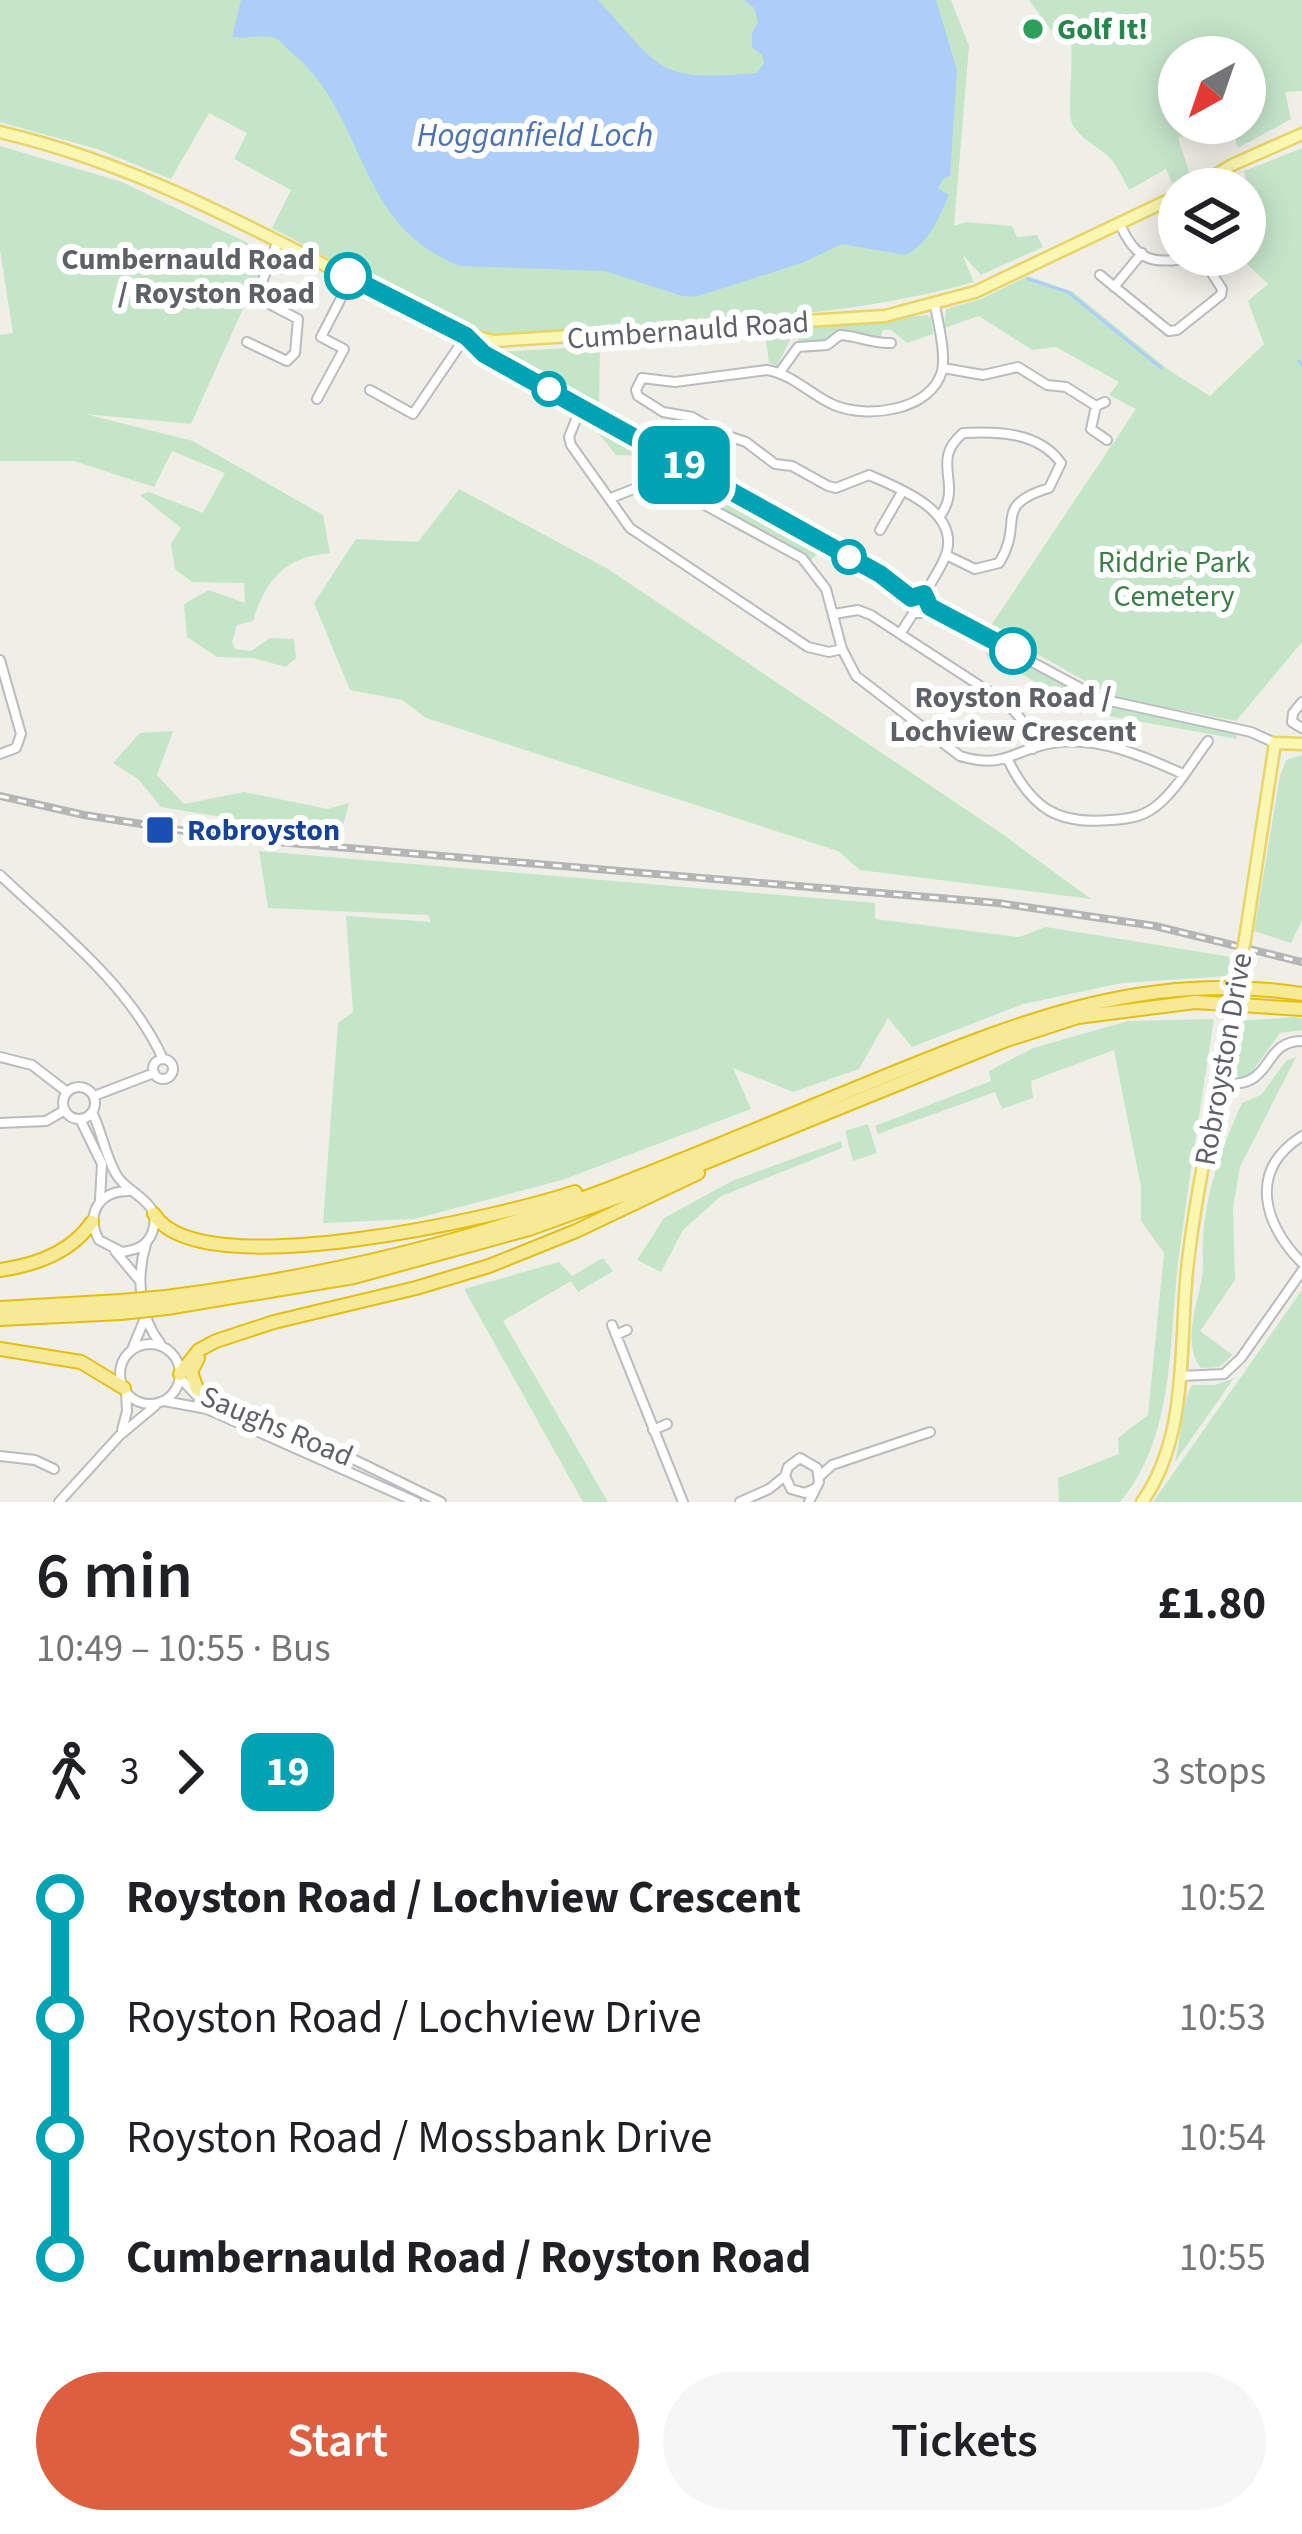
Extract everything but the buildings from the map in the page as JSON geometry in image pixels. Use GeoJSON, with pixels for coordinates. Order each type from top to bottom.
{"type":"FeatureCollection","features":[{"type":"Feature","properties":{"kind":"highway"},"geometry":{"type":"LineString","coordinates":[[167,1302],[443,1243],[595,1194],[992,1032],[1060,1010],[1125,995],[1193,988],[1302,994]]}},
{"type":"Feature","properties":{"kind":"highway"},"geometry":{"type":"LineString","coordinates":[[0,1319],[313,1286],[445,1255],[602,1204],[1004,1041],[1078,1017],[1195,1002],[1302,1009]]}},
{"type":"Feature","properties":{"kind":"highway"},"geometry":{"type":"LineString","coordinates":[[180,1376],[195,1354],[216,1341],[511,1258],[590,1225],[790,1127]]}},
{"type":"Feature","properties":{"kind":"highway"},"geometry":{"type":"LineString","coordinates":[[154,1214],[168,1231],[223,1244],[394,1235],[544,1202],[735,1137]]}},
{"type":"Feature","properties":{"kind":"highway"},"geometry":{"type":"LineString","coordinates":[[0,1270],[48,1258],[71,1244],[92,1222]]}},
{"type":"Feature","properties":{"kind":"highway"},"geometry":{"type":"LineString","coordinates":[[0,1308],[121,1307]]}},
{"type":"Feature","properties":{"kind":"highway"},"geometry":{"type":"LineString","coordinates":[[216,1341],[193,1365],[194,1386],[242,1413]]}},
{"type":"Feature","properties":{"kind":"highway"},"geometry":{"type":"LineString","coordinates":[[0,1349],[81,1362],[125,1389]]}},
{"type":"Feature","properties":{"kind":"main road","name":"Cumbernauld Road"},"geometry":{"type":"LineString","coordinates":[[0,132],[146,177],[466,336],[486,340],[885,316],[975,292],[1158,204]]}},
{"type":"Feature","properties":{"kind":"main road"},"geometry":{"type":"LineString","coordinates":[[1228,168],[1302,134]]}},
{"type":"Feature","properties":{"kind":"main road"},"geometry":{"type":"LineString","coordinates":[[1275,743],[1302,744]]}},
{"type":"Feature","properties":{"kind":"main road","name":"Robroyston Drive"},"geometry":{"type":"LineString","coordinates":[[1142,1502],[1165,1456],[1181,1376],[1187,1269],[1275,743]]}},
{"type":"Feature","properties":{"kind":"street"},"geometry":{"type":"LineString","coordinates":[[1100,275],[1172,331],[1222,296],[1200,257],[1165,264],[1142,253],[1119,222]]}},
{"type":"Feature","properties":{"kind":"street"},"geometry":{"type":"LineString","coordinates":[[248,342],[287,361],[292,360],[299,339],[298,319],[256,297],[278,241]]}},
{"type":"Feature","properties":{"kind":"street"},"geometry":{"type":"LineString","coordinates":[[1114,286],[1142,253]]}},
{"type":"Feature","properties":{"kind":"street"},"geometry":{"type":"LineString","coordinates":[[317,399],[344,349],[321,337],[352,278]]}},
{"type":"Feature","properties":{"kind":"street"},"geometry":{"type":"LineString","coordinates":[[911,598],[924,594],[946,554],[948,541],[940,516],[869,476],[836,488],[827,486],[792,466],[776,464],[746,442],[692,417],[663,412],[636,390],[642,378],[652,376],[675,382],[779,372],[854,411],[898,408],[926,397],[943,368],[934,305]]}},
{"type":"Feature","properties":{"kind":"street"},"geometry":{"type":"LineString","coordinates":[[779,372],[798,347],[827,345],[840,335],[871,344],[891,343]]}},
{"type":"Feature","properties":{"kind":"street"},"geometry":{"type":"LineString","coordinates":[[370,390],[412,415],[466,336],[480,352],[880,574],[911,598]]}},
{"type":"Feature","properties":{"kind":"street"},"geometry":{"type":"LineString","coordinates":[[486,340],[502,362]]}},
{"type":"Feature","properties":{"kind":"street"},"geometry":{"type":"LineString","coordinates":[[943,368],[983,375],[1018,367],[1047,386],[1066,387],[1101,404],[1091,429],[1108,440]]}},
{"type":"Feature","properties":{"kind":"street"},"geometry":{"type":"LineString","coordinates":[[580,407],[569,437],[571,445],[630,528],[808,646],[829,652],[842,649]]}},
{"type":"Feature","properties":{"kind":"street"},"geometry":{"type":"LineString","coordinates":[[940,516],[952,493],[946,458],[949,445],[963,434],[1015,434],[1055,454],[1061,463],[1049,488],[1018,499],[1012,509],[1012,534],[999,563],[974,569],[946,554]]}},
{"type":"Feature","properties":{"kind":"street"},"geometry":{"type":"LineString","coordinates":[[610,498],[636,488],[679,491],[802,558],[820,578],[842,649],[856,676],[960,756],[1008,760],[1052,743],[1108,746],[1183,774]]}},
{"type":"Feature","properties":{"kind":"street"},"geometry":{"type":"LineString","coordinates":[[880,530],[902,492]]}},
{"type":"Feature","properties":{"kind":"street"},"geometry":{"type":"LineString","coordinates":[[924,594],[930,607],[1101,699],[1251,732],[1275,743]]}},
{"type":"Feature","properties":{"kind":"street"},"geometry":{"type":"LineString","coordinates":[[911,598],[914,612],[922,614],[930,607]]}},
{"type":"Feature","properties":{"kind":"street"},"geometry":{"type":"LineString","coordinates":[[834,614],[858,610],[1008,704],[1020,718],[1033,749]]}},
{"type":"Feature","properties":{"kind":"street"},"geometry":{"type":"LineString","coordinates":[[900,634],[914,612]]}},
{"type":"Feature","properties":{"kind":"street"},"geometry":{"type":"LineString","coordinates":[[0,660],[4,688],[21,734],[16,748],[0,754]]}},
{"type":"Feature","properties":{"kind":"street"},"geometry":{"type":"LineString","coordinates":[[1302,702],[1292,722],[1302,728]]}},
{"type":"Feature","properties":{"kind":"street"},"geometry":{"type":"LineString","coordinates":[[1008,760],[1028,792],[1045,808],[1078,823],[1132,819],[1152,810],[1208,741]]}},
{"type":"Feature","properties":{"kind":"street"},"geometry":{"type":"LineString","coordinates":[[1200,751],[1210,758]]}},
{"type":"Feature","properties":{"kind":"street"},"geometry":{"type":"LineString","coordinates":[[0,875],[122,992],[152,1034],[163,1059],[171,1063],[172,1072],[162,1078],[154,1073]]}},
{"type":"Feature","properties":{"kind":"street"},"geometry":{"type":"LineString","coordinates":[[1220,1083],[1240,1086],[1254,1081],[1277,1050],[1290,1041],[1302,1041]]}},
{"type":"Feature","properties":{"kind":"street"},"geometry":{"type":"LineString","coordinates":[[0,1057],[32,1065],[67,1092]]}},
{"type":"Feature","properties":{"kind":"street"},"geometry":{"type":"LineString","coordinates":[[154,1073],[154,1064],[163,1059]]}},
{"type":"Feature","properties":{"kind":"street"},"geometry":{"type":"LineString","coordinates":[[94,1096],[154,1073]]}},
{"type":"Feature","properties":{"kind":"street"},"geometry":{"type":"LineString","coordinates":[[67,1092],[81,1087],[94,1096]]}},
{"type":"Feature","properties":{"kind":"street"},"geometry":{"type":"LineString","coordinates":[[65,1110],[67,1092]]}},
{"type":"Feature","properties":{"kind":"street"},"geometry":{"type":"LineString","coordinates":[[94,1096],[92,1112],[116,1175],[129,1191],[145,1199],[154,1214],[146,1242],[131,1251],[114,1250]]}},
{"type":"Feature","properties":{"kind":"street"},"geometry":{"type":"LineString","coordinates":[[65,1110],[80,1119],[102,1164],[100,1201],[92,1222],[100,1240],[140,1282]]}},
{"type":"Feature","properties":{"kind":"street"},"geometry":{"type":"LineString","coordinates":[[0,1123],[46,1121],[65,1110]]}},
{"type":"Feature","properties":{"kind":"street"},"geometry":{"type":"LineString","coordinates":[[80,1119],[92,1112]]}},
{"type":"Feature","properties":{"kind":"street"},"geometry":{"type":"LineString","coordinates":[[1181,1376],[1224,1374],[1241,1358],[1302,1267],[1271,1224],[1265,1198],[1281,1155],[1302,1136]]}},
{"type":"Feature","properties":{"kind":"street"},"geometry":{"type":"LineString","coordinates":[[100,1201],[113,1192],[129,1191]]}},
{"type":"Feature","properties":{"kind":"street"},"geometry":{"type":"LineString","coordinates":[[118,1436],[126,1419],[119,1371],[122,1359],[141,1336],[145,1318],[140,1282],[146,1242]]}},
{"type":"Feature","properties":{"kind":"street"},"geometry":{"type":"LineString","coordinates":[[59,1502],[118,1436],[177,1390],[180,1376],[175,1359],[145,1318]]}},
{"type":"Feature","properties":{"kind":"street"},"geometry":{"type":"LineString","coordinates":[[627,1330],[614,1330],[683,1502]]}},
{"type":"Feature","properties":{"kind":"street"},"geometry":{"type":"LineString","coordinates":[[132,1348],[153,1344],[165,1349]]}},
{"type":"Feature","properties":{"kind":"street","name":"Saughs Road"},"geometry":{"type":"LineString","coordinates":[[180,1376],[201,1398],[316,1441],[440,1502]]}},
{"type":"Feature","properties":{"kind":"street"},"geometry":{"type":"LineString","coordinates":[[125,1389],[139,1403],[162,1403]]}},
{"type":"Feature","properties":{"kind":"street","name":"Saughs Road"},"geometry":{"type":"LineString","coordinates":[[162,1403],[207,1409],[416,1502]]}},
{"type":"Feature","properties":{"kind":"street"},"geometry":{"type":"LineString","coordinates":[[653,1430],[668,1424]]}},
{"type":"Feature","properties":{"kind":"street"},"geometry":{"type":"LineString","coordinates":[[769,1490],[800,1496],[814,1489],[832,1466],[930,1432]]}},
{"type":"Feature","properties":{"kind":"street"},"geometry":{"type":"LineString","coordinates":[[0,1456],[34,1460],[54,1469]]}},
{"type":"Feature","properties":{"kind":"street"},"geometry":{"type":"LineString","coordinates":[[740,1502],[769,1490],[800,1458],[832,1466]]}},
{"type":"Feature","properties":{"kind":"street"},"geometry":{"type":"LineString","coordinates":[[814,1464],[820,1476]]}},
{"type":"Feature","properties":{"kind":"street"},"geometry":{"type":"LineString","coordinates":[[787,1471],[800,1496]]}},
{"type":"Feature","properties":{"kind":"street"},"geometry":{"type":"LineString","coordinates":[[800,1496],[814,1489]]}},
{"type":"Feature","properties":{"kind":"green space","name":"Hogganfield Loch"},"geometry":{"type":"Polygon","coordinates":[[[0,0],[951,0],[969,46],[954,226],[966,222],[1012,226],[1017,237],[1037,235],[1043,247],[981,275],[962,254],[974,282],[851,307],[555,332],[467,332],[272,228],[291,190],[234,159],[247,133],[209,113],[171,179],[97,149],[0,122],[0,0]]]}},
{"type":"Feature","properties":{"kind":"green space","name":"Golf It!"},"geometry":{"type":"Polygon","coordinates":[[[1029,0],[1302,0],[1302,91],[1285,92],[1291,119],[1266,133],[1266,36],[1158,36],[1158,144],[1180,144],[1188,168],[1158,168],[1158,174],[1129,190],[1111,160],[1071,120],[1070,35],[1060,42],[1029,0]]]}},
{"type":"Feature","properties":{"kind":"green space"},"geometry":{"type":"Polygon","coordinates":[[[0,146],[122,182],[264,251],[256,280],[191,424],[85,414],[193,441],[323,515],[330,553],[301,559],[280,573],[264,593],[253,621],[237,625],[232,642],[235,649],[251,651],[270,638],[294,639],[296,658],[286,667],[253,658],[217,657],[187,637],[184,604],[209,590],[245,603],[244,583],[192,582],[175,569],[171,544],[181,528],[140,495],[149,492],[203,513],[225,473],[172,451],[154,487],[74,461],[0,461],[0,335],[13,333],[0,250],[0,146]]]}},
{"type":"Feature","properties":{"kind":"green space","name":"Riddrie Park Cemetery"},"geometry":{"type":"Polygon","coordinates":[[[1302,148],[1302,642],[1236,721],[1113,697],[990,627],[1136,409],[1109,395],[1119,382],[1056,347],[1032,350],[979,316],[944,328],[946,309],[981,299],[1028,276],[1073,292],[1170,371],[1210,396],[1264,344],[1248,301],[1268,284],[1260,276],[1266,276],[1266,168],[1252,168],[1302,148]]]}},
{"type":"Feature","properties":{"kind":"green space"},"geometry":{"type":"Polygon","coordinates":[[[927,315],[933,334],[907,343],[891,330],[883,330],[875,342],[838,332],[821,343],[799,342],[794,330],[927,315]]]}},
{"type":"Feature","properties":{"kind":"green space"},"geometry":{"type":"Polygon","coordinates":[[[788,330],[790,340],[777,366],[769,363],[765,333],[788,330]]]}},
{"type":"Feature","properties":{"kind":"green space"},"geometry":{"type":"Polygon","coordinates":[[[600,346],[599,409],[499,352],[600,346]]]}},
{"type":"Feature","properties":{"kind":"green space"},"geometry":{"type":"Polygon","coordinates":[[[589,418],[824,548],[811,560],[681,486],[664,484],[652,456],[616,455],[596,430],[581,422],[589,418]]]}},
{"type":"Feature","properties":{"kind":"green space"},"geometry":{"type":"Polygon","coordinates":[[[459,489],[608,569],[998,831],[1091,899],[860,870],[838,851],[426,718],[402,700],[350,690],[314,603],[356,539],[418,542],[459,489]]]}},
{"type":"Feature","properties":{"kind":"green space"},"geometry":{"type":"Polygon","coordinates":[[[945,619],[1098,704],[1236,734],[1237,739],[1081,711],[1000,660],[989,659],[981,645],[945,619]]]}},
{"type":"Feature","properties":{"kind":"green space"},"geometry":{"type":"Polygon","coordinates":[[[173,731],[157,775],[184,804],[244,792],[328,809],[349,803],[340,836],[161,807],[138,779],[113,763],[140,733],[173,731]]]}},
{"type":"Feature","properties":{"kind":"green space"},"geometry":{"type":"Polygon","coordinates":[[[1302,755],[1302,920],[1291,943],[1254,931],[1280,776],[1286,760],[1302,755]]]}},
{"type":"Feature","properties":{"kind":"green space"},"geometry":{"type":"Polygon","coordinates":[[[259,851],[875,903],[875,919],[1019,937],[1046,927],[1232,957],[1229,976],[1122,983],[1023,1004],[912,1047],[888,1018],[859,1069],[793,1092],[733,1068],[751,1109],[562,1180],[414,1219],[323,1223],[338,1023],[353,1012],[346,916],[431,922],[428,915],[268,908],[259,851]]]}},
{"type":"Feature","properties":{"kind":"green space"},"geometry":{"type":"Polygon","coordinates":[[[1214,1019],[1179,1256],[1167,1385],[1152,1447],[1120,1502],[1059,1502],[1058,1478],[1119,1454],[1118,1438],[1148,1415],[1164,1253],[1141,1221],[1141,1187],[1114,1050],[1031,1081],[1033,1098],[1002,1109],[995,1092],[878,1134],[875,1126],[991,1081],[989,1071],[1033,1048],[1128,1021],[1214,1019]]]}},
{"type":"Feature","properties":{"kind":"green space"},"geometry":{"type":"Polygon","coordinates":[[[1302,1019],[1302,1030],[1280,1033],[1249,1076],[1239,1077],[1230,1068],[1240,1021],[1302,1019]]]}},
{"type":"Feature","properties":{"kind":"green space"},"geometry":{"type":"Polygon","coordinates":[[[1296,1057],[1240,1167],[1233,1208],[1235,1280],[1200,1331],[1233,1355],[1219,1367],[1201,1368],[1191,1335],[1216,1169],[1242,1103],[1261,1095],[1286,1061],[1296,1057]]]}},
{"type":"Feature","properties":{"kind":"green space"},"geometry":{"type":"Polygon","coordinates":[[[868,1124],[877,1153],[853,1161],[845,1131],[868,1124]]]}},
{"type":"Feature","properties":{"kind":"green space"},"geometry":{"type":"Polygon","coordinates":[[[841,1141],[842,1148],[721,1196],[683,1230],[661,1272],[637,1260],[664,1218],[732,1181],[841,1141]]]}},
{"type":"Feature","properties":{"kind":"green space"},"geometry":{"type":"Polygon","coordinates":[[[603,1258],[613,1271],[578,1292],[571,1281],[503,1321],[608,1502],[583,1502],[464,1289],[559,1262],[572,1276],[603,1258]]]}},
{"type":"Feature","properties":{"kind":"green space"},"geometry":{"type":"Polygon","coordinates":[[[1302,1290],[1302,1502],[1153,1502],[1302,1290]]]}},
{"type":"Feature","properties":{"kind":"green space"},"geometry":{"type":"Polygon","coordinates":[[[1234,1378],[1175,1462],[1192,1385],[1215,1385],[1234,1378]]]}},
{"type":"Feature","properties":{"kind":"water","name":"Hogganfield Loch"},"geometry":{"type":"Polygon","coordinates":[[[241,0],[598,0],[657,62],[686,74],[710,76],[757,73],[764,63],[752,47],[758,22],[754,8],[744,0],[936,0],[957,70],[950,176],[938,188],[949,195],[926,238],[905,255],[842,244],[802,263],[695,297],[605,271],[460,266],[425,247],[399,224],[380,197],[335,107],[283,43],[267,37],[232,37],[241,0]]]}},
{"type":"Feature","properties":{"kind":"waterway"},"geometry":{"type":"LineString","coordinates":[[1028,279],[1068,292],[1161,368]]}},
{"type":"Feature","properties":{"kind":"waterway"},"geometry":{"type":"LineString","coordinates":[[1299,361],[1302,365]]}},
{"type":"Feature","properties":{"kind":"railway"},"geometry":{"type":"LineString","coordinates":[[0,796],[84,815],[230,838],[998,903],[1155,926],[1302,962]]}},
{"type":"Feature","properties":{"kind":"bus line","name":"19"},"geometry":{"type":"LineString","coordinates":[[348,276],[466,336],[484,354],[880,574],[911,598],[924,594],[930,607],[1013,651]]}},
{"type":"Feature","properties":{"kind":"place","name":"Golf It!"},"geometry":{"type":"Point","coordinates":[1033,29]}},
{"type":"Feature","properties":{"kind":"place","name":"Cumbernauld Road / Royston Road"},"geometry":{"type":"Point","coordinates":[348,276]}},
{"type":"Feature","properties":{"kind":"place","name":"Royston Road / Lochview Crescent"},"geometry":{"type":"Point","coordinates":[1013,651]}},
{"type":"Feature","properties":{"kind":"place","name":"Robroyston"},"geometry":{"type":"Point","coordinates":[160,830]}}]}
